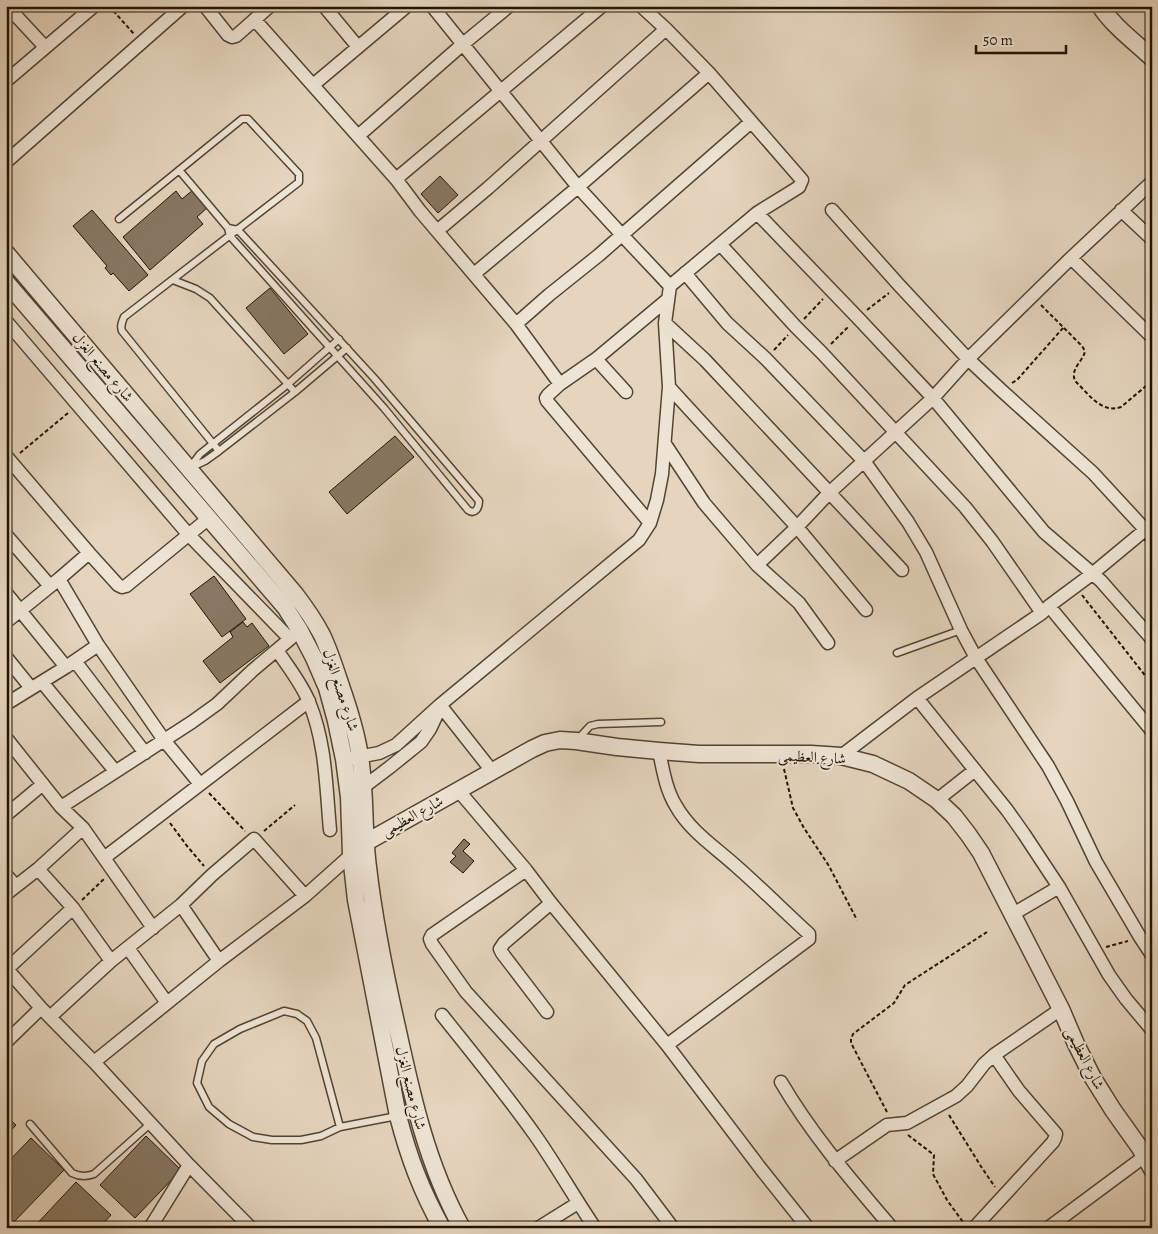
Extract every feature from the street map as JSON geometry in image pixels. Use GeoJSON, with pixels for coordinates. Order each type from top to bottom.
{"type":"FeatureCollection","features":[{"type":"Feature","properties":{"kind":"street"},"geometry":{"type":"LineString","coordinates":[[7,6],[45,47]]}},
{"type":"Feature","properties":{"kind":"street"},"geometry":{"type":"LineString","coordinates":[[6,81],[94,6]]}},
{"type":"Feature","properties":{"kind":"street"},"geometry":{"type":"LineString","coordinates":[[6,162],[183,6]]}},
{"type":"Feature","properties":{"kind":"street"},"geometry":{"type":"LineString","coordinates":[[204,6],[228,35],[232,37],[236,36],[270,6]]}},
{"type":"Feature","properties":{"kind":"street"},"geometry":{"type":"LineString","coordinates":[[324,6],[358,46]]}},
{"type":"Feature","properties":{"kind":"street"},"geometry":{"type":"LineString","coordinates":[[313,85],[407,6]]}},
{"type":"Feature","properties":{"kind":"street"},"geometry":{"type":"LineString","coordinates":[[352,758],[379,753],[396,745],[440,705],[633,546],[650,524],[658,500],[662,474],[669,387],[665,323],[669,292],[622,235],[578,187],[432,6]]}},
{"type":"Feature","properties":{"kind":"street"},"geometry":{"type":"LineString","coordinates":[[358,136],[462,44],[509,6]]}},
{"type":"Feature","properties":{"kind":"street"},"geometry":{"type":"LineString","coordinates":[[396,179],[602,6]]}},
{"type":"Feature","properties":{"kind":"street"},"geometry":{"type":"LineString","coordinates":[[641,6],[709,73],[802,180],[799,187],[757,213],[685,273],[669,292],[596,359],[560,384],[546,398],[650,524]]}},
{"type":"Feature","properties":{"kind":"street"},"geometry":{"type":"LineString","coordinates":[[1100,6],[1116,26],[1152,58]]}},
{"type":"Feature","properties":{"kind":"street"},"geometry":{"type":"LineString","coordinates":[[255,20],[396,179],[437,231],[516,324],[560,384]]}},
{"type":"Feature","properties":{"kind":"street"},"geometry":{"type":"LineString","coordinates":[[437,231],[666,29]]}},
{"type":"Feature","properties":{"kind":"street"},"geometry":{"type":"LineString","coordinates":[[474,274],[709,73]]}},
{"type":"Feature","properties":{"kind":"street"},"geometry":{"type":"LineString","coordinates":[[516,324],[599,255],[751,122]]}},
{"type":"Feature","properties":{"kind":"street"},"geometry":{"type":"LineString","coordinates":[[757,565],[829,493],[933,398],[968,359],[1152,182]]}},
{"type":"Feature","properties":{"kind":"street"},"geometry":{"type":"LineString","coordinates":[[832,210],[968,359],[1093,473],[1149,530],[1046,610],[917,698],[841,756]]}},
{"type":"Feature","properties":{"kind":"street"},"geometry":{"type":"LineString","coordinates":[[1121,210],[1152,239]]}},
{"type":"Feature","properties":{"kind":"street"},"geometry":{"type":"LineString","coordinates":[[757,213],[933,398],[1044,532],[1109,590],[1152,639]]}},
{"type":"Feature","properties":{"kind":"street"},"geometry":{"type":"LineString","coordinates":[[720,244],[965,507],[1046,610],[1152,731]]}},
{"type":"Feature","properties":{"kind":"street","name":"شارع مصنع الغزل"},"geometry":{"type":"LineString","coordinates":[[6,253],[295,594],[309,612],[322,636],[352,720],[349,797],[351,855],[356,900],[398,1116],[406,1148],[417,1178],[442,1228]]}},
{"type":"Feature","properties":{"kind":"street"},"geometry":{"type":"LineString","coordinates":[[1071,258],[1152,337]]}},
{"type":"Feature","properties":{"kind":"street"},"geometry":{"type":"LineString","coordinates":[[685,273],[727,322],[765,358],[864,461],[908,522],[926,552],[961,630],[976,658],[1048,766],[1096,862],[1140,938],[1152,955]]}},
{"type":"Feature","properties":{"kind":"street","name":"شارع مصنع الغزل"},"geometry":{"type":"LineString","coordinates":[[6,282],[285,607],[295,634],[314,658],[327,688],[336,721],[363,788],[365,843],[369,877],[383,959],[416,1112],[436,1173],[462,1228]]}},
{"type":"Feature","properties":{"kind":"street"},"geometry":{"type":"LineString","coordinates":[[39,322],[54,309]]}},
{"type":"Feature","properties":{"kind":"street"},"geometry":{"type":"LineString","coordinates":[[6,320],[188,534],[295,634],[217,704],[145,753],[61,806]]}},
{"type":"Feature","properties":{"kind":"street"},"geometry":{"type":"LineString","coordinates":[[665,323],[705,360],[902,570]]}},
{"type":"Feature","properties":{"kind":"street"},"geometry":{"type":"LineString","coordinates":[[596,359],[626,392]]}},
{"type":"Feature","properties":{"kind":"street"},"geometry":{"type":"LineString","coordinates":[[669,387],[797,527],[866,610]]}},
{"type":"Feature","properties":{"kind":"street"},"geometry":{"type":"LineString","coordinates":[[664,444],[704,503],[757,565],[798,603],[828,644]]}},
{"type":"Feature","properties":{"kind":"street"},"geometry":{"type":"LineString","coordinates":[[8,458],[118,586],[126,586],[209,518]]}},
{"type":"Feature","properties":{"kind":"street"},"geometry":{"type":"LineString","coordinates":[[176,480],[190,468]]}},
{"type":"Feature","properties":{"kind":"street"},"geometry":{"type":"LineString","coordinates":[[6,535],[55,583],[164,740],[200,784]]}},
{"type":"Feature","properties":{"kind":"street"},"geometry":{"type":"LineString","coordinates":[[6,622],[89,553]]}},
{"type":"Feature","properties":{"kind":"street"},"geometry":{"type":"LineString","coordinates":[[6,593],[71,664],[145,753]]}},
{"type":"Feature","properties":{"kind":"street"},"geometry":{"type":"LineString","coordinates":[[6,704],[98,645]]}},
{"type":"Feature","properties":{"kind":"street"},"geometry":{"type":"LineString","coordinates":[[277,650],[309,701],[316,722],[324,760],[330,830]]}},
{"type":"Feature","properties":{"kind":"street"},"geometry":{"type":"LineString","coordinates":[[6,657],[36,685],[115,771]]}},
{"type":"Feature","properties":{"kind":"street"},"geometry":{"type":"LineString","coordinates":[[917,698],[1024,834],[1059,887],[1109,975],[1152,1030]]}},
{"type":"Feature","properties":{"kind":"street"},"geometry":{"type":"LineString","coordinates":[[104,858],[309,701]]}},
{"type":"Feature","properties":{"kind":"street"},"geometry":{"type":"LineString","coordinates":[[440,705],[492,771]]}},
{"type":"Feature","properties":{"kind":"street"},"geometry":{"type":"LineString","coordinates":[[349,797],[421,742],[430,729],[440,705]]}},
{"type":"Feature","properties":{"kind":"street"},"geometry":{"type":"LineString","coordinates":[[6,738],[61,806],[83,828],[153,928]]}},
{"type":"Feature","properties":{"kind":"street","name":"شارع العظيمى"},"geometry":{"type":"LineString","coordinates":[[365,843],[532,749],[545,743],[560,740],[576,740],[659,752],[841,756],[874,764],[909,781],[937,800],[954,816],[968,834],[981,853],[1013,914],[1093,1078],[1113,1110],[1149,1160]]}},
{"type":"Feature","properties":{"kind":"street"},"geometry":{"type":"LineString","coordinates":[[659,752],[667,789],[684,819],[809,934],[808,940],[667,1045]]}},
{"type":"Feature","properties":{"kind":"street"},"geometry":{"type":"LineString","coordinates":[[937,800],[975,770]]}},
{"type":"Feature","properties":{"kind":"street"},"geometry":{"type":"LineString","coordinates":[[6,815],[43,784]]}},
{"type":"Feature","properties":{"kind":"street"},"geometry":{"type":"LineString","coordinates":[[458,790],[526,870],[667,1045],[808,1228]]}},
{"type":"Feature","properties":{"kind":"street"},"geometry":{"type":"LineString","coordinates":[[6,875],[11,890],[38,869],[83,828]]}},
{"type":"Feature","properties":{"kind":"street"},"geometry":{"type":"LineString","coordinates":[[6,1042],[153,928],[254,839],[305,896]]}},
{"type":"Feature","properties":{"kind":"street"},"geometry":{"type":"LineString","coordinates":[[94,1062],[219,961],[305,896],[351,855]]}},
{"type":"Feature","properties":{"kind":"street"},"geometry":{"type":"LineString","coordinates":[[38,869],[73,908],[111,962]]}},
{"type":"Feature","properties":{"kind":"street"},"geometry":{"type":"LineString","coordinates":[[526,870],[432,935],[430,939],[432,944],[466,992],[636,1179],[673,1228]]}},
{"type":"Feature","properties":{"kind":"street"},"geometry":{"type":"LineString","coordinates":[[1013,914],[1059,887]]}},
{"type":"Feature","properties":{"kind":"street"},"geometry":{"type":"LineString","coordinates":[[547,1012],[500,949],[504,943],[551,903]]}},
{"type":"Feature","properties":{"kind":"street"},"geometry":{"type":"LineString","coordinates":[[181,904],[219,961]]}},
{"type":"Feature","properties":{"kind":"street"},"geometry":{"type":"LineString","coordinates":[[73,908],[7,969],[45,1013],[251,1228]]}},
{"type":"Feature","properties":{"kind":"street"},"geometry":{"type":"LineString","coordinates":[[128,948],[167,1003]]}},
{"type":"Feature","properties":{"kind":"street"},"geometry":{"type":"LineString","coordinates":[[835,1160],[884,1126],[907,1123],[956,1096],[994,1055],[1061,1009]]}},
{"type":"Feature","properties":{"kind":"street"},"geometry":{"type":"LineString","coordinates":[[442,1014],[535,1136],[595,1228]]}},
{"type":"Feature","properties":{"kind":"street"},"geometry":{"type":"LineString","coordinates":[[969,1225],[1003,1196],[1053,1142],[1056,1134],[1019,1091],[994,1055]]}},
{"type":"Feature","properties":{"kind":"street"},"geometry":{"type":"LineString","coordinates":[[781,1082],[835,1160],[892,1228]]}},
{"type":"Feature","properties":{"kind":"street"},"geometry":{"type":"LineString","coordinates":[[398,1116],[416,1112]]}},
{"type":"Feature","properties":{"kind":"street"},"geometry":{"type":"LineString","coordinates":[[1048,1228],[1149,1160]]}},
{"type":"Feature","properties":{"kind":"street"},"geometry":{"type":"LineString","coordinates":[[150,1228],[189,1165]]}},
{"type":"Feature","properties":{"kind":"street"},"geometry":{"type":"LineString","coordinates":[[538,1228],[578,1203]]}},
{"type":"Feature","properties":{"kind":"lane"},"geometry":{"type":"LineString","coordinates":[[119,219],[242,119],[248,119],[299,174],[298,182],[124,317],[120,327],[219,450]]}},
{"type":"Feature","properties":{"kind":"lane"},"geometry":{"type":"LineString","coordinates":[[179,170],[228,228],[230,236],[402,429],[468,510],[470,512],[477,510],[479,501],[347,348],[238,230],[228,228]]}},
{"type":"Feature","properties":{"kind":"lane"},"geometry":{"type":"LineString","coordinates":[[173,280],[210,298],[295,392]]}},
{"type":"Feature","properties":{"kind":"lane"},"geometry":{"type":"LineString","coordinates":[[190,468],[200,454],[213,442],[288,384],[339,339]]}},
{"type":"Feature","properties":{"kind":"lane"},"geometry":{"type":"LineString","coordinates":[[190,468],[205,461],[295,392],[347,348]]}},
{"type":"Feature","properties":{"kind":"lane"},"geometry":{"type":"LineString","coordinates":[[897,653],[961,630]]}},
{"type":"Feature","properties":{"kind":"lane"},"geometry":{"type":"LineString","coordinates":[[576,740],[590,726],[598,724],[662,722]]}},
{"type":"Feature","properties":{"kind":"lane"},"geometry":{"type":"LineString","coordinates":[[340,1127],[316,1038],[307,1021],[297,1014],[284,1010],[240,1029],[214,1044],[202,1060],[197,1084],[208,1107],[229,1124],[253,1137],[272,1140],[301,1140],[322,1136],[340,1127],[398,1116]]}},
{"type":"Feature","properties":{"kind":"lane"},"geometry":{"type":"LineString","coordinates":[[30,1124],[72,1173],[80,1176],[94,1174],[150,1124]]}},
{"type":"Feature","properties":{"kind":"path"},"geometry":{"type":"LineString","coordinates":[[109,6],[142,43]]}},
{"type":"Feature","properties":{"kind":"path"},"geometry":{"type":"LineString","coordinates":[[822,353],[858,318],[899,285]]}},
{"type":"Feature","properties":{"kind":"path"},"geometry":{"type":"LineString","coordinates":[[765,358],[831,291]]}},
{"type":"Feature","properties":{"kind":"path"},"geometry":{"type":"LineString","coordinates":[[1033,296],[1082,346],[1085,351],[1084,356],[1075,369],[1075,381],[1099,405],[1107,409],[1121,407],[1152,381]]}},
{"type":"Feature","properties":{"kind":"path"},"geometry":{"type":"LineString","coordinates":[[1000,390],[1016,380],[1064,328]]}},
{"type":"Feature","properties":{"kind":"path"},"geometry":{"type":"LineString","coordinates":[[8,458],[67,414],[76,404]]}},
{"type":"Feature","properties":{"kind":"path"},"geometry":{"type":"LineString","coordinates":[[1075,587],[1152,682]]}},
{"type":"Feature","properties":{"kind":"path"},"geometry":{"type":"LineString","coordinates":[[780,754],[793,808],[829,866],[857,920]]}},
{"type":"Feature","properties":{"kind":"path"},"geometry":{"type":"LineString","coordinates":[[200,784],[254,839],[296,805]]}},
{"type":"Feature","properties":{"kind":"path"},"geometry":{"type":"LineString","coordinates":[[163,812],[187,846],[212,875]]}},
{"type":"Feature","properties":{"kind":"path"},"geometry":{"type":"LineString","coordinates":[[73,908],[113,870]]}},
{"type":"Feature","properties":{"kind":"path"},"geometry":{"type":"LineString","coordinates":[[969,1225],[947,1200],[933,1174],[934,1155],[892,1124],[850,1043],[853,1034],[894,1003],[905,985],[987,932]]}},
{"type":"Feature","properties":{"kind":"path"},"geometry":{"type":"LineString","coordinates":[[1094,950],[1140,938]]}},
{"type":"Feature","properties":{"kind":"path"},"geometry":{"type":"LineString","coordinates":[[942,1103],[982,1168],[1003,1196]]}},
{"type":"Feature","properties":{"kind":"building"},"geometry":{"type":"Polygon","coordinates":[[[440,176],[458,195],[438,213],[421,194],[440,176]]]}},
{"type":"Feature","properties":{"kind":"building"},"geometry":{"type":"Polygon","coordinates":[[[193,190],[208,207],[197,217],[203,224],[150,270],[123,237],[176,191],[182,199],[193,190]]]}},
{"type":"Feature","properties":{"kind":"building"},"geometry":{"type":"Polygon","coordinates":[[[92,210],[148,275],[129,291],[113,273],[111,275],[105,268],[107,266],[73,226],[92,210]]]}},
{"type":"Feature","properties":{"kind":"building"},"geometry":{"type":"Polygon","coordinates":[[[270,288],[308,334],[284,354],[246,308],[270,288]]]}},
{"type":"Feature","properties":{"kind":"building"},"geometry":{"type":"Polygon","coordinates":[[[395,436],[414,457],[347,514],[329,492],[395,436]]]}},
{"type":"Feature","properties":{"kind":"building"},"geometry":{"type":"Polygon","coordinates":[[[214,576],[246,619],[222,637],[190,594],[214,576]]]}},
{"type":"Feature","properties":{"kind":"building"},"geometry":{"type":"Polygon","coordinates":[[[243,622],[247,627],[252,623],[269,646],[220,683],[203,661],[233,637],[230,632],[243,622]]]}},
{"type":"Feature","properties":{"kind":"building"},"geometry":{"type":"Polygon","coordinates":[[[464,839],[470,844],[463,851],[474,861],[463,873],[450,862],[456,856],[452,853],[464,839]]]}},
{"type":"Feature","properties":{"kind":"building"},"geometry":{"type":"Polygon","coordinates":[[[6,1116],[16,1125],[6,1136],[6,1116]]]}},
{"type":"Feature","properties":{"kind":"building"},"geometry":{"type":"Polygon","coordinates":[[[146,1136],[181,1170],[135,1218],[100,1185],[146,1136]]]}},
{"type":"Feature","properties":{"kind":"building"},"geometry":{"type":"Polygon","coordinates":[[[31,1138],[64,1170],[12,1224],[6,1218],[6,1164],[31,1138]]]}},
{"type":"Feature","properties":{"kind":"building"},"geometry":{"type":"Polygon","coordinates":[[[76,1182],[111,1215],[99,1228],[33,1228],[76,1182]]]}}]}
